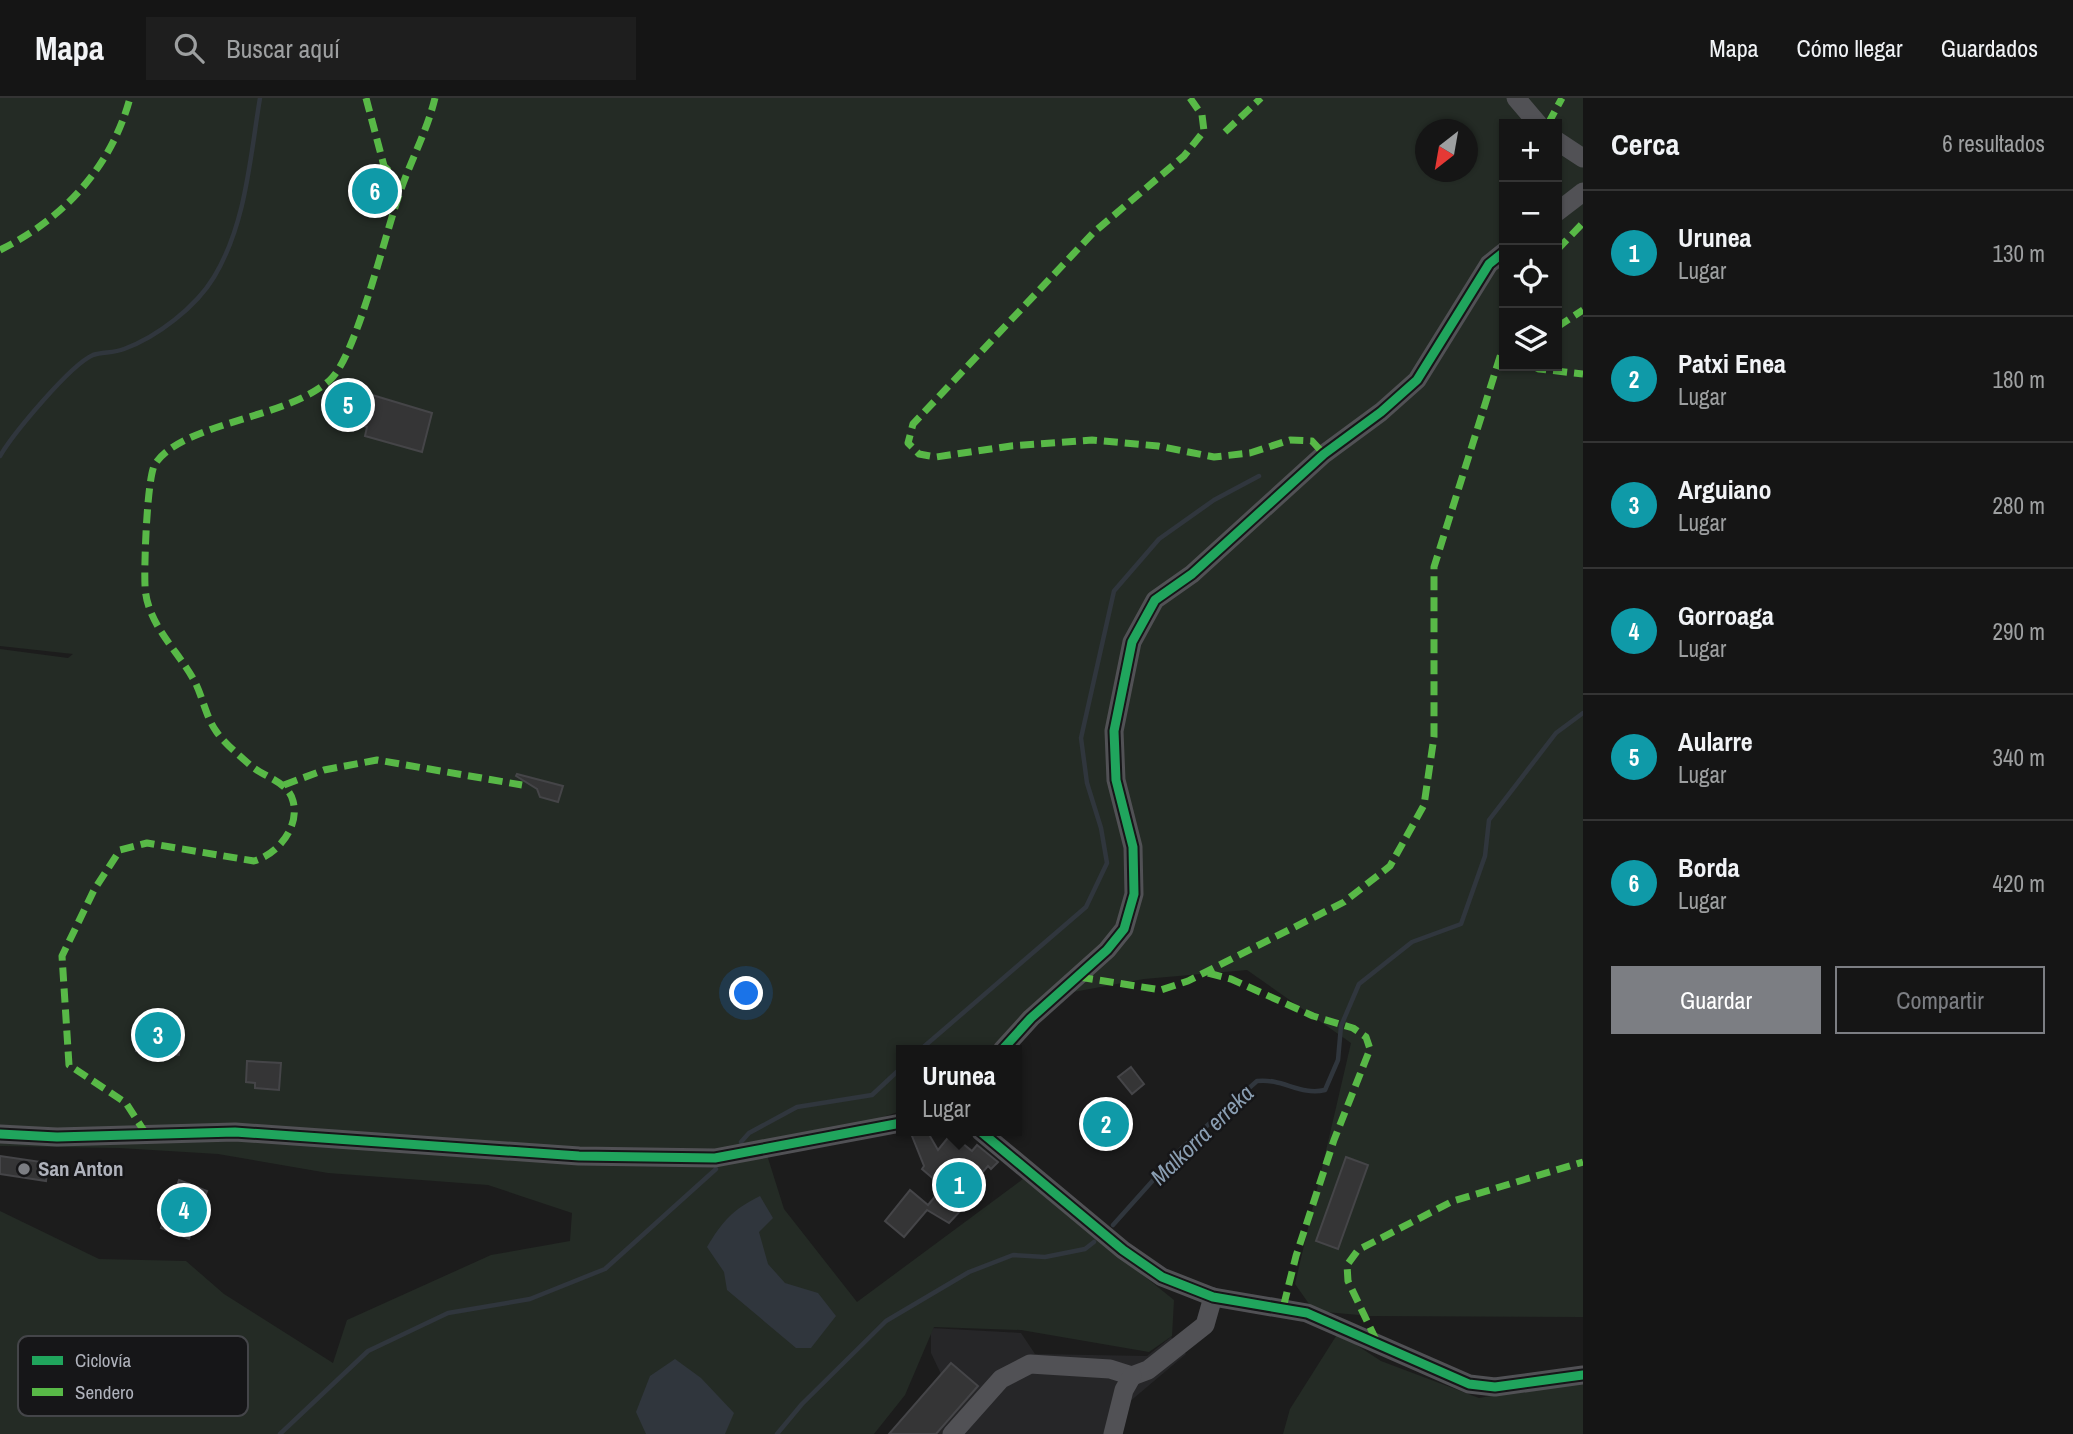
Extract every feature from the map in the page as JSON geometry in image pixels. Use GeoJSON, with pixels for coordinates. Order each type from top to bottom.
{"type":"FeatureCollection","features":[{"type":"Feature","properties":{"kind":"street"},"geometry":{"type":"LineString","coordinates":[[1516,98],[1534,119]]}},
{"type":"Feature","properties":{"kind":"street"},"geometry":{"type":"LineString","coordinates":[[1562,144],[1583,158]]}},
{"type":"Feature","properties":{"kind":"street"},"geometry":{"type":"LineString","coordinates":[[1562,208],[1583,192]]}},
{"type":"Feature","properties":{"kind":"street"},"geometry":{"type":"LineString","coordinates":[[1007,1045],[1031,1018],[1107,950],[1124,929],[1134,894],[1133,847],[1116,780],[1114,731],[1132,642],[1155,600],[1192,574],[1324,454],[1381,412],[1417,380],[1489,264],[1499,256]]}},
{"type":"Feature","properties":{"kind":"street"},"geometry":{"type":"LineString","coordinates":[[0,1134],[57,1138],[235,1132],[579,1156],[715,1158],[896,1124]]}},
{"type":"Feature","properties":{"kind":"street"},"geometry":{"type":"LineString","coordinates":[[986,1136],[1123,1250],[1162,1277],[1213,1297],[1307,1313],[1469,1384],[1495,1387],[1583,1375]]}},
{"type":"Feature","properties":{"kind":"street"},"geometry":{"type":"LineString","coordinates":[[952,1434],[1001,1379],[1030,1364],[1110,1369],[1132,1376],[1148,1370],[1205,1325],[1213,1297]]}},
{"type":"Feature","properties":{"kind":"street"},"geometry":{"type":"LineString","coordinates":[[1112,1434],[1124,1390],[1132,1376]]}},
{"type":"Feature","properties":{"kind":"shaded area"},"geometry":{"type":"Polygon","coordinates":[[[0,98],[1583,98],[1583,1317],[1370,1316],[1314,1311],[1295,1284],[1351,1043],[1247,970],[1144,979],[1057,995],[1016,1045],[896,1045],[896,1113],[767,1155],[784,1209],[857,1302],[1023,1179],[1174,1300],[1172,1336],[1149,1352],[1021,1330],[934,1327],[905,1395],[874,1434],[0,1434],[0,1211],[99,1259],[186,1261],[224,1294],[333,1363],[347,1320],[491,1255],[570,1241],[572,1213],[488,1185],[328,1173],[218,1154],[119,1148],[0,1146],[0,649],[68,658],[73,654],[0,646],[0,98]]]}},
{"type":"Feature","properties":{"kind":"shaded area"},"geometry":{"type":"Polygon","coordinates":[[[760,1196],[773,1218],[759,1232],[768,1264],[785,1283],[818,1293],[836,1316],[811,1348],[796,1348],[727,1290],[724,1272],[707,1247],[729,1217],[760,1196]]]}},
{"type":"Feature","properties":{"kind":"shaded area"},"geometry":{"type":"Polygon","coordinates":[[[931,1328],[1021,1333],[1035,1354],[1147,1356],[1171,1337],[1186,1354],[1128,1403],[1119,1434],[889,1434],[941,1374],[931,1353],[931,1328]]]}},
{"type":"Feature","properties":{"kind":"shaded area"},"geometry":{"type":"Polygon","coordinates":[[[1338,1333],[1381,1361],[1479,1398],[1583,1380],[1583,1434],[1283,1434],[1290,1409],[1338,1333]]]}},
{"type":"Feature","properties":{"kind":"shaded area"},"geometry":{"type":"Polygon","coordinates":[[[675,1359],[701,1378],[734,1413],[725,1434],[646,1434],[636,1412],[650,1376],[675,1359]]]}},
{"type":"Feature","properties":{"kind":"building"},"geometry":{"type":"Polygon","coordinates":[[[371,176],[389,185],[378,206],[360,196],[371,176]]]}},
{"type":"Feature","properties":{"kind":"building"},"geometry":{"type":"Polygon","coordinates":[[[339,385],[432,413],[422,452],[365,436],[367,427],[330,416],[339,385]]]}},
{"type":"Feature","properties":{"kind":"building"},"geometry":{"type":"Polygon","coordinates":[[[517,774],[563,786],[558,802],[540,797],[537,789],[516,776],[517,774]]]}},
{"type":"Feature","properties":{"kind":"building"},"geometry":{"type":"Polygon","coordinates":[[[138,1020],[181,1024],[179,1055],[136,1051],[138,1020]]]}},
{"type":"Feature","properties":{"kind":"building"},"geometry":{"type":"Polygon","coordinates":[[[247,1061],[281,1063],[279,1090],[255,1088],[255,1083],[246,1082],[247,1061]]]}},
{"type":"Feature","properties":{"kind":"building"},"geometry":{"type":"Polygon","coordinates":[[[1131,1067],[1144,1084],[1132,1094],[1118,1077],[1131,1067]]]}},
{"type":"Feature","properties":{"kind":"building"},"geometry":{"type":"Polygon","coordinates":[[[1104,1103],[1126,1131],[1107,1146],[1085,1117],[1104,1103]]]}},
{"type":"Feature","properties":{"kind":"building"},"geometry":{"type":"Polygon","coordinates":[[[912,1136],[930,1136],[938,1150],[949,1136],[953,1136],[972,1151],[977,1145],[998,1162],[991,1169],[988,1166],[974,1182],[982,1188],[949,1223],[927,1210],[904,1237],[885,1221],[910,1190],[928,1205],[943,1187],[922,1169],[924,1166],[912,1136]]]}},
{"type":"Feature","properties":{"kind":"building","name":"San Anton"},"geometry":{"type":"Polygon","coordinates":[[[0,1156],[48,1163],[46,1181],[0,1174],[0,1156]]]}},
{"type":"Feature","properties":{"kind":"building"},"geometry":{"type":"Polygon","coordinates":[[[1346,1157],[1368,1165],[1338,1249],[1316,1241],[1346,1157]]]}},
{"type":"Feature","properties":{"kind":"building"},"geometry":{"type":"Polygon","coordinates":[[[179,1180],[207,1191],[189,1239],[161,1228],[179,1180]]]}},
{"type":"Feature","properties":{"kind":"building"},"geometry":{"type":"Polygon","coordinates":[[[951,1363],[978,1386],[936,1434],[889,1434],[951,1363]]]}},
{"type":"Feature","properties":{"kind":"waterway"},"geometry":{"type":"LineString","coordinates":[[0,456],[43,401],[83,361],[93,355],[137,344],[162,329],[186,310],[214,277],[225,257],[240,213],[260,98]]}},
{"type":"Feature","properties":{"kind":"waterway"},"geometry":{"type":"LineString","coordinates":[[926,1045],[1086,907],[1107,863],[1101,828],[1087,783],[1081,738],[1114,591],[1159,539],[1214,500],[1259,476]]}},
{"type":"Feature","properties":{"kind":"waterway","name":"Malkorra erreka"},"geometry":{"type":"LineString","coordinates":[[1113,1225],[1181,1149],[1257,1081],[1275,1082],[1307,1091],[1325,1090],[1338,1060],[1341,1026],[1359,984],[1412,942],[1461,924],[1485,856],[1489,820],[1556,733],[1583,713]]}},
{"type":"Feature","properties":{"kind":"waterway"},"geometry":{"type":"LineString","coordinates":[[741,1142],[749,1133],[797,1107],[872,1095],[896,1073]]}},
{"type":"Feature","properties":{"kind":"waterway"},"geometry":{"type":"LineString","coordinates":[[280,1434],[368,1351],[448,1313],[530,1299],[605,1269],[716,1169]]}},
{"type":"Feature","properties":{"kind":"waterway"},"geometry":{"type":"LineString","coordinates":[[777,1434],[802,1404],[886,1321],[969,1272],[1013,1255],[1045,1257],[1085,1249],[1094,1242]]}},
{"type":"Feature","properties":{"kind":"marked path"},"geometry":{"type":"LineString","coordinates":[[0,250],[44,223],[82,189],[111,147],[130,98]]}},
{"type":"Feature","properties":{"kind":"marked path"},"geometry":{"type":"LineString","coordinates":[[366,98],[384,166],[393,175],[400,192]]}},
{"type":"Feature","properties":{"kind":"marked path"},"geometry":{"type":"LineString","coordinates":[[146,1134],[126,1103],[69,1065],[62,956],[94,890],[120,850],[147,843],[254,861],[279,846],[290,830],[294,811],[293,801],[286,789],[250,765],[216,731],[195,682],[151,612],[145,575],[152,472],[155,464],[169,450],[188,439],[288,404],[330,380],[340,367],[360,321],[400,192],[435,98]]}},
{"type":"Feature","properties":{"kind":"marked path"},"geometry":{"type":"LineString","coordinates":[[1190,98],[1202,115],[1204,131],[1184,156],[1093,233],[913,424],[908,443],[919,454],[936,457],[1011,446],[1092,440],[1158,446],[1214,457],[1250,453],[1290,440],[1312,441],[1324,454]]}},
{"type":"Feature","properties":{"kind":"marked path"},"geometry":{"type":"LineString","coordinates":[[1225,132],[1261,98]]}},
{"type":"Feature","properties":{"kind":"marked path"},"geometry":{"type":"LineString","coordinates":[[1551,119],[1562,98]]}},
{"type":"Feature","properties":{"kind":"marked path"},"geometry":{"type":"LineString","coordinates":[[1562,245],[1583,223]]}},
{"type":"Feature","properties":{"kind":"marked path"},"geometry":{"type":"LineString","coordinates":[[1562,324],[1583,310]]}},
{"type":"Feature","properties":{"kind":"marked path"},"geometry":{"type":"LineString","coordinates":[[1079,977],[1161,990],[1188,981],[1344,902],[1390,866],[1424,805],[1434,737],[1434,567],[1499,360]]}},
{"type":"Feature","properties":{"kind":"marked path"},"geometry":{"type":"LineString","coordinates":[[1557,371],[1583,374]]}},
{"type":"Feature","properties":{"kind":"marked path"},"geometry":{"type":"LineString","coordinates":[[284,785],[324,770],[377,760],[522,785]]}},
{"type":"Feature","properties":{"kind":"marked path"},"geometry":{"type":"LineString","coordinates":[[1208,973],[1231,979],[1313,1016],[1353,1028],[1366,1037],[1370,1049],[1334,1140],[1296,1256],[1283,1308]]}},
{"type":"Feature","properties":{"kind":"marked path"},"geometry":{"type":"LineString","coordinates":[[1376,1340],[1348,1281],[1347,1265],[1358,1250],[1453,1201],[1583,1162]]}},
{"type":"Feature","properties":{"kind":"cycle path"},"geometry":{"type":"LineString","coordinates":[[1007,1045],[1031,1018],[1107,950],[1124,929],[1134,894],[1133,847],[1116,780],[1114,731],[1132,642],[1155,600],[1192,574],[1324,454],[1381,412],[1417,380],[1489,264],[1499,256]]}},
{"type":"Feature","properties":{"kind":"cycle path"},"geometry":{"type":"LineString","coordinates":[[0,1134],[57,1137],[235,1132],[579,1156],[715,1158],[896,1124]]}},
{"type":"Feature","properties":{"kind":"cycle path"},"geometry":{"type":"LineString","coordinates":[[986,1136],[1123,1250],[1162,1277],[1213,1297],[1307,1313],[1469,1384],[1495,1387],[1583,1375]]}},
{"type":"Feature","properties":{"kind":"place","name":"Borda"},"geometry":{"type":"Point","coordinates":[375,191]}},
{"type":"Feature","properties":{"kind":"place","name":"Aularre"},"geometry":{"type":"Point","coordinates":[348,405]}},
{"type":"Feature","properties":{"kind":"place","name":"Arguiano"},"geometry":{"type":"Point","coordinates":[158,1035]}},
{"type":"Feature","properties":{"kind":"place","name":"Patxi Enea"},"geometry":{"type":"Point","coordinates":[1106,1124]}},
{"type":"Feature","properties":{"kind":"place","name":"San Anton"},"geometry":{"type":"Point","coordinates":[24,1169]}},
{"type":"Feature","properties":{"kind":"place","name":"Urunea"},"geometry":{"type":"Point","coordinates":[959,1185]}},
{"type":"Feature","properties":{"kind":"place","name":"Gorroaga"},"geometry":{"type":"Point","coordinates":[184,1210]}}]}
